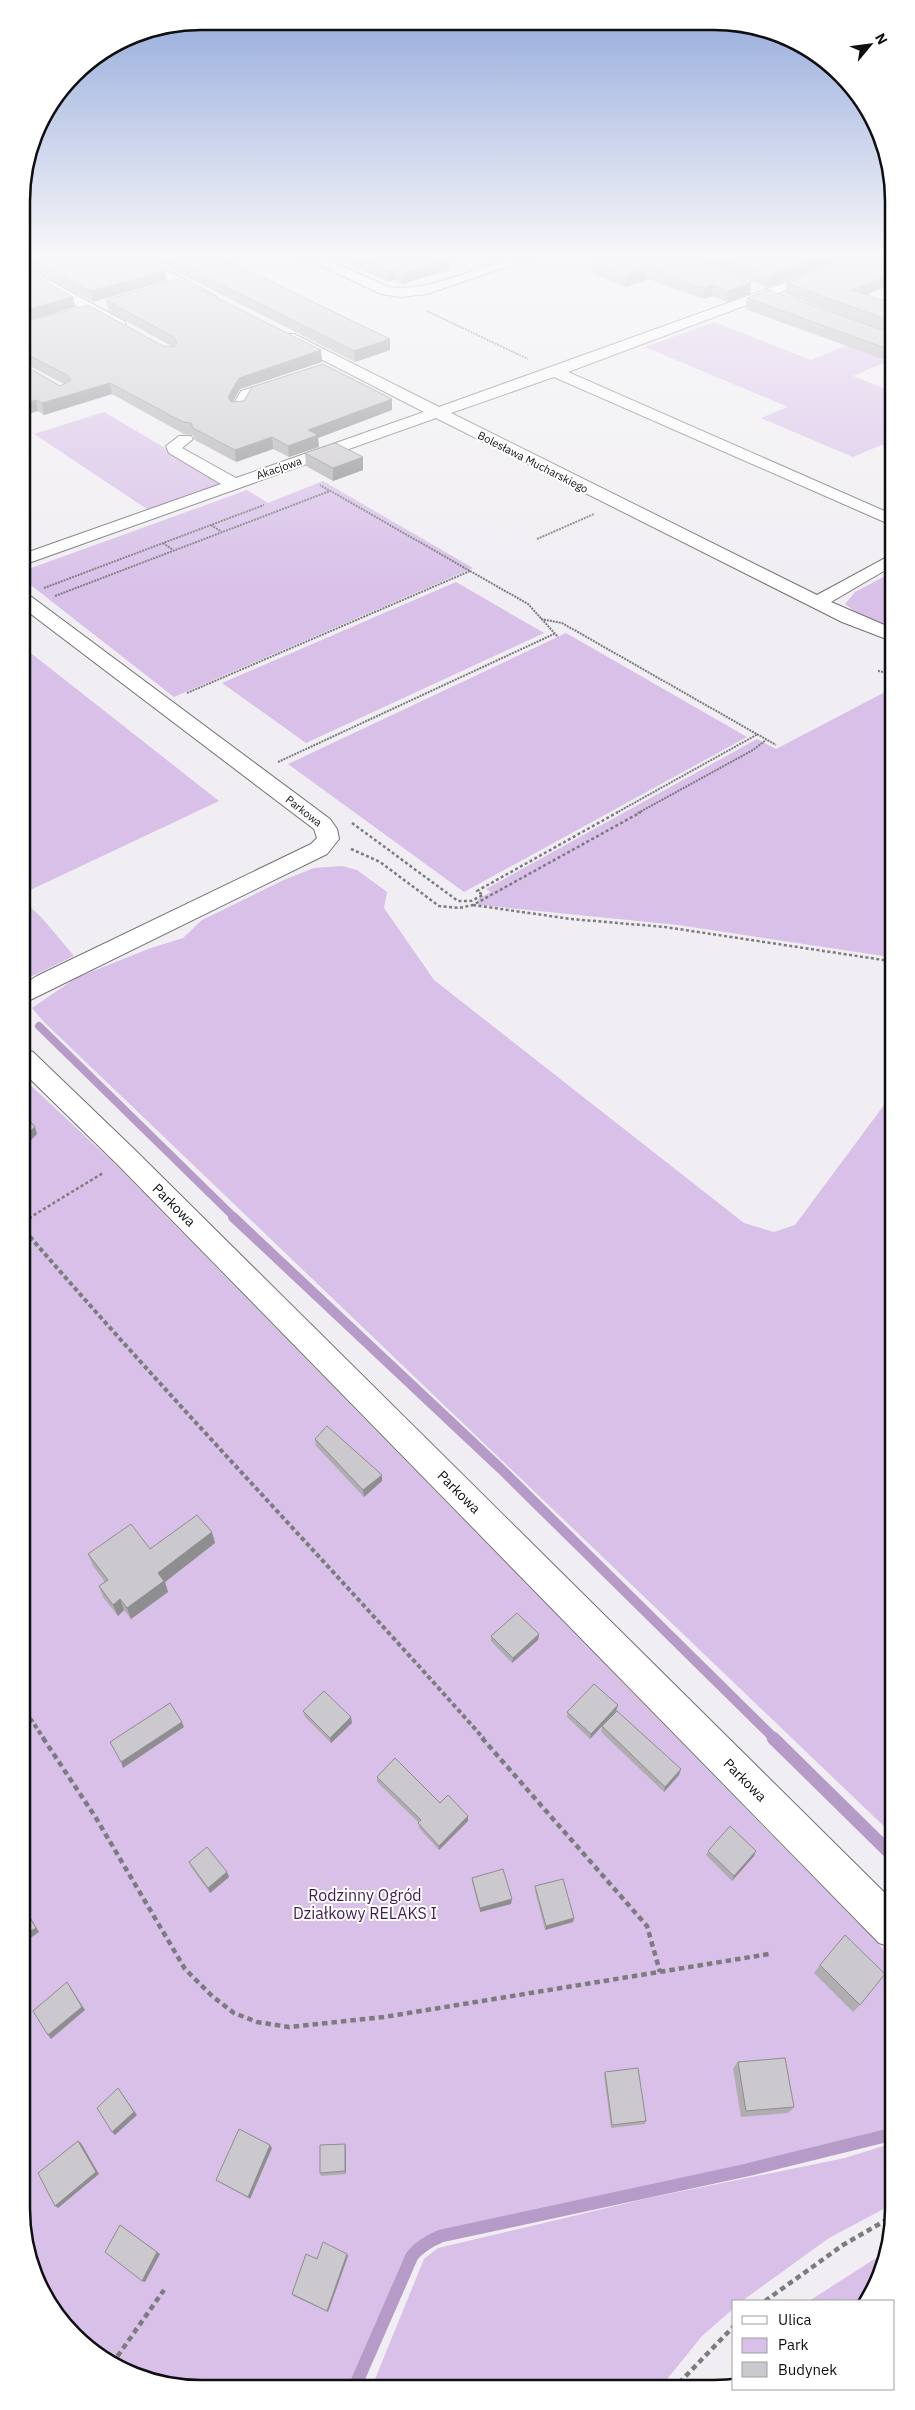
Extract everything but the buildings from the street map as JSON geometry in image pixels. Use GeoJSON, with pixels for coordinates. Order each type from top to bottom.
{"type":"FeatureCollection","features":[{"type":"Feature","properties":{"kind":"street"},"geometry":{"type":"LineString","coordinates":[[321,370],[329,367]]}},
{"type":"Feature","properties":{"kind":"street","name":"Bolesława Mucharskiego"},"geometry":{"type":"LineString","coordinates":[[347,367],[849,618],[885,632]]}},
{"type":"Feature","properties":{"kind":"street","name":"Akacjowa"},"geometry":{"type":"LineString","coordinates":[[30,557],[435,413],[458,407],[563,367]]}},
{"type":"Feature","properties":{"kind":"street"},"geometry":{"type":"LineString","coordinates":[[553,371],[885,517]]}},
{"type":"Feature","properties":{"kind":"street"},"geometry":{"type":"LineString","coordinates":[[239,409],[246,394],[293,379]]}},
{"type":"Feature","properties":{"kind":"street"},"geometry":{"type":"LineString","coordinates":[[185,439],[174,446],[175,450],[234,484]]}},
{"type":"Feature","properties":{"kind":"street"},"geometry":{"type":"LineString","coordinates":[[818,602],[885,563]]}},
{"type":"Feature","properties":{"kind":"street","name":"Parkowa"},"geometry":{"type":"LineString","coordinates":[[30,604],[322,824],[326,836],[319,849],[30,991]]}},
{"type":"Feature","properties":{"kind":"street","name":"Parkowa"},"geometry":{"type":"LineString","coordinates":[[30,1064],[128,1158],[885,1921]]}},
{"type":"Feature","properties":{"kind":"path"},"geometry":{"type":"LineString","coordinates":[[546,367],[553,371]]}},
{"type":"Feature","properties":{"kind":"path"},"geometry":{"type":"LineString","coordinates":[[320,485],[528,604],[558,637]]}},
{"type":"Feature","properties":{"kind":"path"},"geometry":{"type":"LineString","coordinates":[[60,603],[52,597],[330,491]]}},
{"type":"Feature","properties":{"kind":"path"},"geometry":{"type":"LineString","coordinates":[[538,539],[618,504]]}},
{"type":"Feature","properties":{"kind":"path"},"geometry":{"type":"LineString","coordinates":[[47,593],[41,589],[264,505]]}},
{"type":"Feature","properties":{"kind":"path"},"geometry":{"type":"LineString","coordinates":[[211,525],[222,532]]}},
{"type":"Feature","properties":{"kind":"path"},"geometry":{"type":"LineString","coordinates":[[163,543],[174,551]]}},
{"type":"Feature","properties":{"kind":"path"},"geometry":{"type":"LineString","coordinates":[[184,694],[470,571]]}},
{"type":"Feature","properties":{"kind":"path"},"geometry":{"type":"LineString","coordinates":[[541,619],[562,623],[776,745]]}},
{"type":"Feature","properties":{"kind":"path"},"geometry":{"type":"LineString","coordinates":[[255,773],[554,634]]}},
{"type":"Feature","properties":{"kind":"path"},"geometry":{"type":"LineString","coordinates":[[878,671],[885,672]]}},
{"type":"Feature","properties":{"kind":"path"},"geometry":{"type":"LineString","coordinates":[[758,734],[476,891],[482,894],[471,901],[458,901],[348,821],[326,836],[380,862],[439,906],[459,908],[473,905],[753,750],[766,740]]}},
{"type":"Feature","properties":{"kind":"path"},"geometry":{"type":"LineString","coordinates":[[471,901],[473,905]]}},
{"type":"Feature","properties":{"kind":"path"},"geometry":{"type":"LineString","coordinates":[[473,905],[571,918],[665,927],[885,960]]}},
{"type":"Feature","properties":{"kind":"path"},"geometry":{"type":"LineString","coordinates":[[30,1217],[108,1170]]}},
{"type":"Feature","properties":{"kind":"path"},"geometry":{"type":"LineString","coordinates":[[30,1238],[99,1317],[160,1381],[412,1658],[633,1908],[648,1926],[660,1972]]}},
{"type":"Feature","properties":{"kind":"path"},"geometry":{"type":"LineString","coordinates":[[30,1718],[96,1818],[185,1969],[212,1996],[234,2013],[258,2022],[289,2026],[326,2024],[492,2000],[769,1954]]}},
{"type":"Feature","properties":{"kind":"path"},"geometry":{"type":"LineString","coordinates":[[765,2300],[813,2266],[885,2220]]}},
{"type":"Feature","properties":{"kind":"path"},"geometry":{"type":"LineString","coordinates":[[116,2358],[164,2290]]}},
{"type":"Feature","properties":{"kind":"path"},"geometry":{"type":"LineString","coordinates":[[682,2380],[732,2328]]}},
{"type":"Feature","properties":{"kind":"green space"},"geometry":{"type":"Polygon","coordinates":[[[694,367],[873,367],[853,376],[885,389],[885,446],[881,445],[853,457],[761,418],[788,407],[694,367]]]}},
{"type":"Feature","properties":{"kind":"green space"},"geometry":{"type":"Polygon","coordinates":[[[104,412],[228,485],[153,513],[34,434],[104,412]]]}},
{"type":"Feature","properties":{"kind":"green space"},"geometry":{"type":"Polygon","coordinates":[[[323,481],[473,568],[174,697],[30,584],[30,568],[247,490],[268,503],[323,481]]]}},
{"type":"Feature","properties":{"kind":"green space"},"geometry":{"type":"Polygon","coordinates":[[[885,576],[885,624],[857,613],[845,604],[855,592],[885,576]]]}},
{"type":"Feature","properties":{"kind":"green space"},"geometry":{"type":"Polygon","coordinates":[[[456,582],[544,633],[306,743],[222,683],[456,582]]]}},
{"type":"Feature","properties":{"kind":"green space"},"geometry":{"type":"Polygon","coordinates":[[[566,633],[747,737],[464,892],[288,764],[566,633]]]}},
{"type":"Feature","properties":{"kind":"green space"},"geometry":{"type":"Polygon","coordinates":[[[32,654],[219,801],[30,890],[30,655],[32,654]]]}},
{"type":"Feature","properties":{"kind":"green space"},"geometry":{"type":"Polygon","coordinates":[[[885,692],[885,956],[678,925],[479,905],[478,899],[491,892],[486,889],[757,739],[776,749],[885,692]]]}},
{"type":"Feature","properties":{"kind":"green space"},"geometry":{"type":"Polygon","coordinates":[[[342,866],[357,870],[387,892],[384,908],[434,980],[744,1223],[774,1232],[795,1225],[885,1104],[885,1827],[44,1022],[32,1008],[76,978],[148,949],[183,938],[202,920],[286,879],[314,868],[342,866]]]}},
{"type":"Feature","properties":{"kind":"green space"},"geometry":{"type":"Polygon","coordinates":[[[30,907],[42,918],[74,956],[30,977],[30,907]]]}},
{"type":"Feature","properties":{"kind":"green space","name":"Rodzinny Ogród Działkowy RELAKS I"},"geometry":{"type":"Polygon","coordinates":[[[30,1085],[116,1165],[885,1951],[885,2136],[747,2170],[441,2236],[422,2246],[412,2256],[358,2380],[201,2380],[179,2379],[146,2371],[115,2357],[97,2345],[65,2313],[43,2274],[36,2253],[31,2231],[30,2209],[30,1085]]]}},
{"type":"Feature","properties":{"kind":"green space"},"geometry":{"type":"Polygon","coordinates":[[[885,2146],[885,2208],[829,2238],[743,2300],[732,2300],[732,2310],[702,2336],[666,2380],[375,2380],[424,2259],[438,2248],[649,2198],[845,2158],[885,2146]]]}},
{"type":"Feature","properties":{"kind":"green space"},"geometry":{"type":"Polygon","coordinates":[[[878,2257],[867,2285],[858,2300],[811,2300],[878,2257]]]}},
{"type":"Feature","properties":{"kind":"waterway"},"geometry":{"type":"LineString","coordinates":[[39,1026],[235,1218]]}},
{"type":"Feature","properties":{"kind":"waterway"},"geometry":{"type":"LineString","coordinates":[[233,1217],[499,1467],[775,1739]]}},
{"type":"Feature","properties":{"kind":"waterway"},"geometry":{"type":"LineString","coordinates":[[773,1738],[885,1848]]}},
{"type":"Feature","properties":{"kind":"waterway"},"geometry":{"type":"LineString","coordinates":[[358,2380],[412,2256],[429,2242],[441,2236],[747,2170],[885,2136]]}}]}
